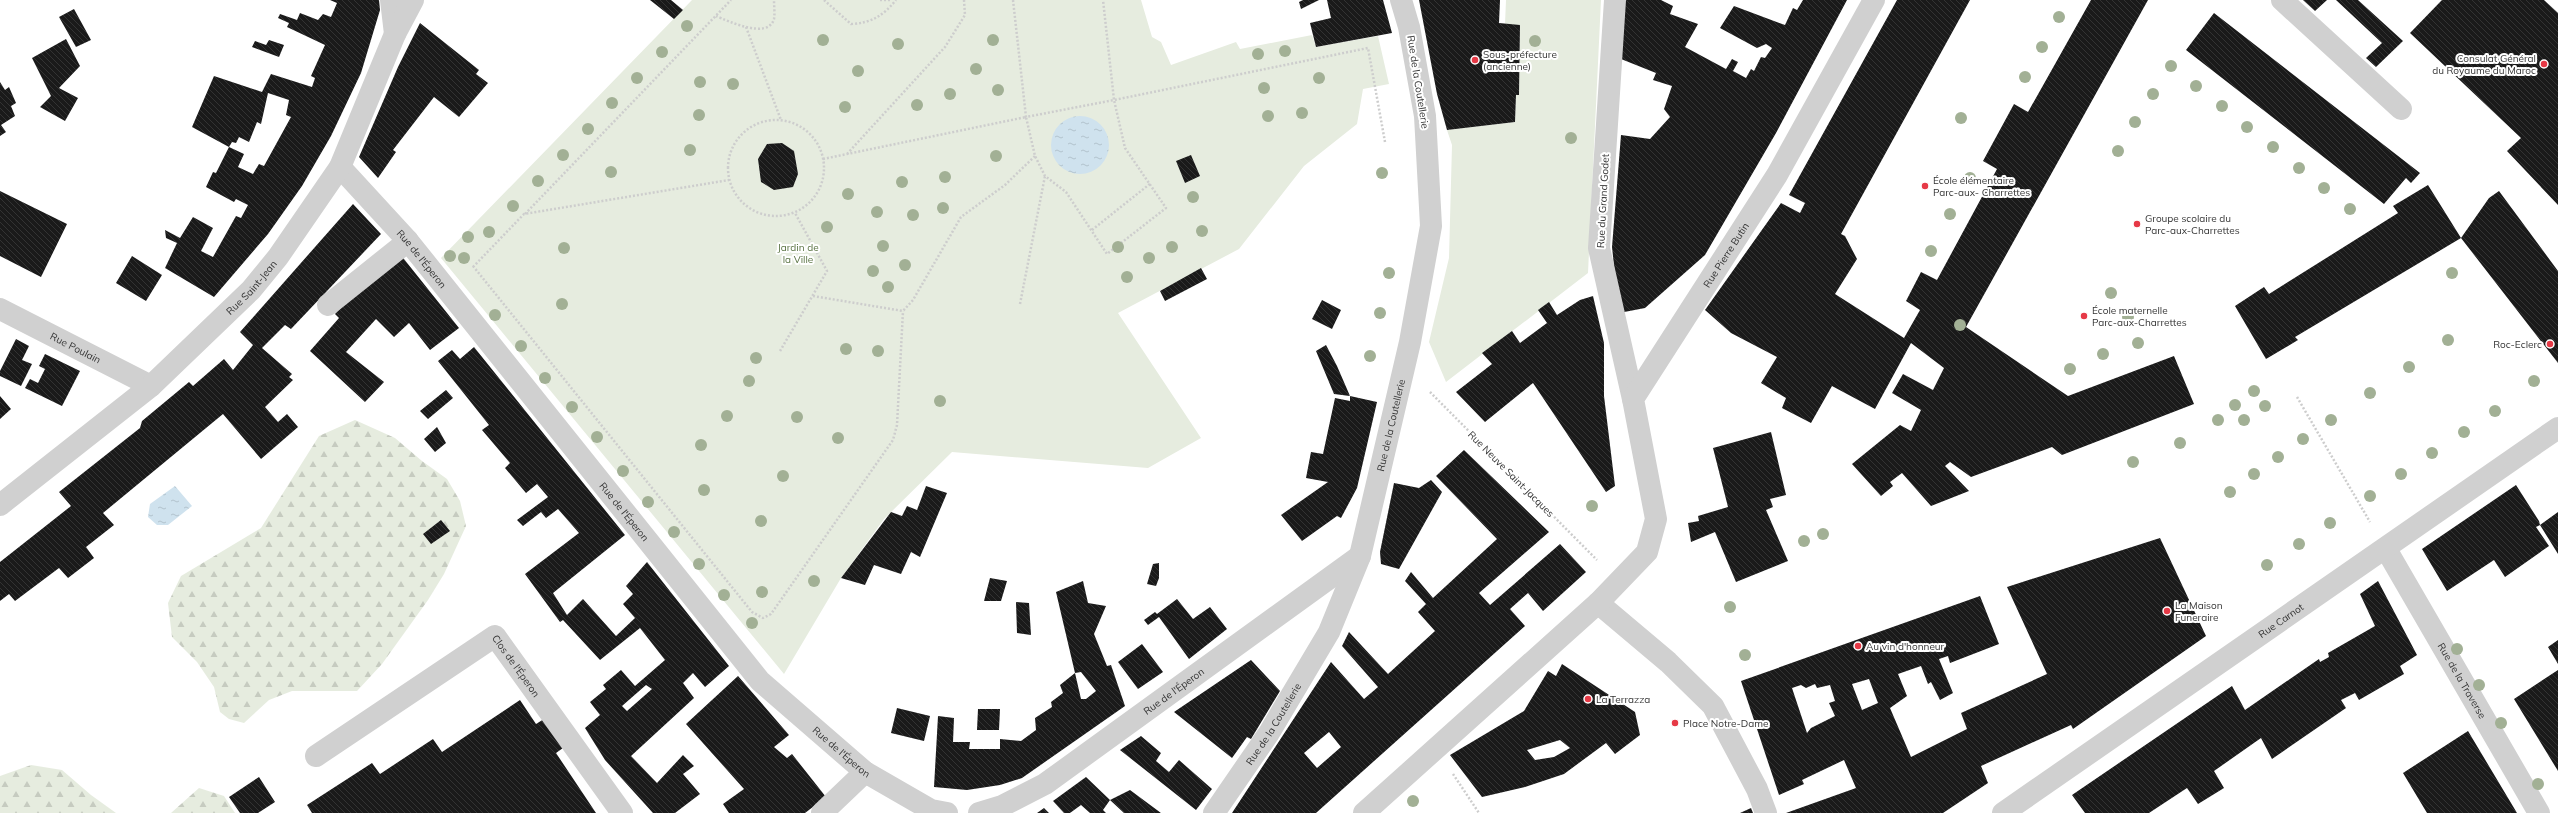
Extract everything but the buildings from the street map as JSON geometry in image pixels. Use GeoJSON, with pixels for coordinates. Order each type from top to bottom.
{"type":"FeatureCollection","features":[{"type":"Feature","properties":{"kind":"street"},"geometry":{"type":"LineString","coordinates":[[391,0],[396,34]]}},
{"type":"Feature","properties":{"kind":"street","name":"Rue Saint-Jean"},"geometry":{"type":"LineString","coordinates":[[0,505],[151,386],[251,290],[278,256],[340,167],[396,34],[413,0]]}},
{"type":"Feature","properties":{"kind":"street","name":"Rue de la Coutellerie"},"geometry":{"type":"LineString","coordinates":[[1214,813],[1269,733],[1329,632],[1360,556],[1404,366],[1431,226],[1425,116],[1409,27],[1401,0]]}},
{"type":"Feature","properties":{"kind":"street","name":"Rue du Grand Godet"},"geometry":{"type":"LineString","coordinates":[[1615,0],[1599,248],[1633,399]]}},
{"type":"Feature","properties":{"kind":"street","name":"Rue Pierre Butin"},"geometry":{"type":"LineString","coordinates":[[1633,399],[1777,175],[1874,0]]}},
{"type":"Feature","properties":{"kind":"street"},"geometry":{"type":"LineString","coordinates":[[2282,0],[2401,109]]}},
{"type":"Feature","properties":{"kind":"street","name":"Rue de l'Éperon"},"geometry":{"type":"LineString","coordinates":[[340,167],[408,242],[760,681],[865,772],[931,810],[947,813]]}},
{"type":"Feature","properties":{"kind":"street"},"geometry":{"type":"LineString","coordinates":[[328,304],[408,242]]}},
{"type":"Feature","properties":{"kind":"street","name":"Rue Poulain"},"geometry":{"type":"LineString","coordinates":[[0,309],[151,386]]}},
{"type":"Feature","properties":{"kind":"street"},"geometry":{"type":"LineString","coordinates":[[1364,813],[1598,603],[1647,552],[1656,519],[1633,399]]}},
{"type":"Feature","properties":{"kind":"street","name":"Rue Carnot"},"geometry":{"type":"LineString","coordinates":[[2004,813],[2166,699],[2386,549],[2550,433]]}},
{"type":"Feature","properties":{"kind":"street","name":"Rue de la Traverse"},"geometry":{"type":"LineString","coordinates":[[2386,549],[2538,813]]}},
{"type":"Feature","properties":{"kind":"street","name":"Rue de l'Éperon"},"geometry":{"type":"LineString","coordinates":[[979,813],[1002,806],[1046,784],[1360,556]]}},
{"type":"Feature","properties":{"kind":"street"},"geometry":{"type":"LineString","coordinates":[[1598,603],[1668,662],[1713,706],[1757,789],[1766,813]]}},
{"type":"Feature","properties":{"kind":"street","name":"Clos de l'Éperon"},"geometry":{"type":"LineString","coordinates":[[316,756],[495,636],[622,813]]}},
{"type":"Feature","properties":{"kind":"street"},"geometry":{"type":"LineString","coordinates":[[822,813],[865,772]]}},
{"type":"Feature","properties":{"kind":"path"},"geometry":{"type":"LineString","coordinates":[[457,303],[459,279],[731,0]]}},
{"type":"Feature","properties":{"kind":"path"},"geometry":{"type":"LineString","coordinates":[[716,16],[746,27],[768,27],[774,20],[774,0]]}},
{"type":"Feature","properties":{"kind":"path"},"geometry":{"type":"LineString","coordinates":[[824,0],[851,24],[864,24],[880,17],[896,0]]}},
{"type":"Feature","properties":{"kind":"path"},"geometry":{"type":"LineString","coordinates":[[880,0],[891,0]]}},
{"type":"Feature","properties":{"kind":"path"},"geometry":{"type":"LineString","coordinates":[[846,155],[945,47],[964,14],[964,0]]}},
{"type":"Feature","properties":{"kind":"path"},"geometry":{"type":"LineString","coordinates":[[1013,0],[1026,118],[1035,156],[1045,176],[1066,192],[1107,254],[1166,208],[1151,183],[1125,148],[1114,100],[1103,0]]}},
{"type":"Feature","properties":{"kind":"path"},"geometry":{"type":"LineString","coordinates":[[746,27],[781,120]]}},
{"type":"Feature","properties":{"kind":"path"},"geometry":{"type":"LineString","coordinates":[[823,159],[1368,48],[1385,142]]}},
{"type":"Feature","properties":{"kind":"path"},"geometry":{"type":"LineString","coordinates":[[781,120],[795,124],[808,132],[821,149],[823,159],[824,177],[819,191],[809,204],[795,213],[779,217],[762,215],[747,207],[736,195],[729,180],[728,165],[732,149],[740,136],[752,127],[766,121],[781,120]]}},
{"type":"Feature","properties":{"kind":"path"},"geometry":{"type":"LineString","coordinates":[[473,266],[752,612],[762,618],[771,614],[893,440],[897,425],[903,311],[912,300],[961,217],[1006,185],[1035,156]]}},
{"type":"Feature","properties":{"kind":"path"},"geometry":{"type":"LineString","coordinates":[[1020,304],[1045,176]]}},
{"type":"Feature","properties":{"kind":"path"},"geometry":{"type":"LineString","coordinates":[[524,214],[729,180]]}},
{"type":"Feature","properties":{"kind":"path"},"geometry":{"type":"LineString","coordinates":[[1092,230],[1151,183]]}},
{"type":"Feature","properties":{"kind":"path"},"geometry":{"type":"LineString","coordinates":[[780,351],[827,271],[795,213]]}},
{"type":"Feature","properties":{"kind":"path"},"geometry":{"type":"LineString","coordinates":[[813,296],[903,311]]}},
{"type":"Feature","properties":{"kind":"path","name":"Rue Neuve Saint-Jacques"},"geometry":{"type":"LineString","coordinates":[[1404,366],[1619,582]]}},
{"type":"Feature","properties":{"kind":"path"},"geometry":{"type":"LineString","coordinates":[[2297,397],[2386,549]]}},
{"type":"Feature","properties":{"kind":"path"},"geometry":{"type":"LineString","coordinates":[[1436,749],[1479,813]]}},
{"type":"Feature","properties":{"kind":"green space","name":"Jardin de la Ville"},"geometry":{"type":"Polygon","coordinates":[[[692,0],[1141,0],[1152,37],[1161,42],[1171,65],[1236,42],[1240,49],[1312,35],[1316,47],[1378,36],[1389,84],[1363,89],[1357,124],[1304,166],[1239,249],[1118,313],[1201,438],[1148,468],[952,452],[884,519],[841,578],[784,674],[441,258],[692,0]]]}},
{"type":"Feature","properties":{"kind":"green space"},"geometry":{"type":"Polygon","coordinates":[[[1506,0],[1601,0],[1588,273],[1446,382],[1429,342],[1449,258],[1452,145],[1447,130],[1515,122],[1516,95],[1519,95],[1520,26],[1505,24],[1506,0]]]}},
{"type":"Feature","properties":{"kind":"green space"},"geometry":{"type":"Polygon","coordinates":[[[355,420],[395,438],[422,461],[447,479],[460,501],[466,526],[444,574],[428,600],[382,664],[357,691],[292,691],[269,700],[244,723],[229,719],[220,712],[214,687],[197,662],[172,637],[168,603],[181,576],[261,528],[319,436],[355,420]]]}},
{"type":"Feature","properties":{"kind":"green space"},"geometry":{"type":"Polygon","coordinates":[[[31,765],[62,770],[91,795],[116,813],[0,813],[0,776],[31,765]]]}},
{"type":"Feature","properties":{"kind":"green space"},"geometry":{"type":"Polygon","coordinates":[[[199,788],[224,796],[235,813],[171,813],[199,788]]]}},
{"type":"Feature","properties":{"kind":"water"},"geometry":{"type":"Polygon","coordinates":[[[1074,116],[1086,116],[1101,124],[1109,139],[1109,151],[1101,166],[1086,174],[1074,174],[1059,166],[1051,151],[1051,139],[1059,124],[1074,116]]]}},
{"type":"Feature","properties":{"kind":"water"},"geometry":{"type":"Polygon","coordinates":[[[175,486],[192,506],[168,525],[157,525],[148,517],[150,504],[175,486]]]}},
{"type":"Feature","properties":{"kind":"place","name":"Sous-préfecture (ancienne)"},"geometry":{"type":"Point","coordinates":[1475,60]}},
{"type":"Feature","properties":{"kind":"place","name":"Consulat Général du Royaume du Maroc"},"geometry":{"type":"Point","coordinates":[2544,64]}},
{"type":"Feature","properties":{"kind":"place","name":"École élémentaire Parc-aux- Charrettes"},"geometry":{"type":"Point","coordinates":[1925,186]}},
{"type":"Feature","properties":{"kind":"place","name":"Groupe scolaire du Parc-aux-Charrettes"},"geometry":{"type":"Point","coordinates":[2137,224]}},
{"type":"Feature","properties":{"kind":"place","name":"École maternelle Parc-aux-Charrettes"},"geometry":{"type":"Point","coordinates":[2084,316]}},
{"type":"Feature","properties":{"kind":"place","name":"Roc-Eclerc"},"geometry":{"type":"Point","coordinates":[2550,344]}},
{"type":"Feature","properties":{"kind":"place","name":"La Maison Funeraire"},"geometry":{"type":"Point","coordinates":[2167,611]}},
{"type":"Feature","properties":{"kind":"place","name":"Au vin d'honneur"},"geometry":{"type":"Point","coordinates":[1858,646]}},
{"type":"Feature","properties":{"kind":"place","name":"La Terrazza"},"geometry":{"type":"Point","coordinates":[1588,699]}},
{"type":"Feature","properties":{"kind":"place","name":"Place Notre-Dame"},"geometry":{"type":"Point","coordinates":[1675,723]}}]}
